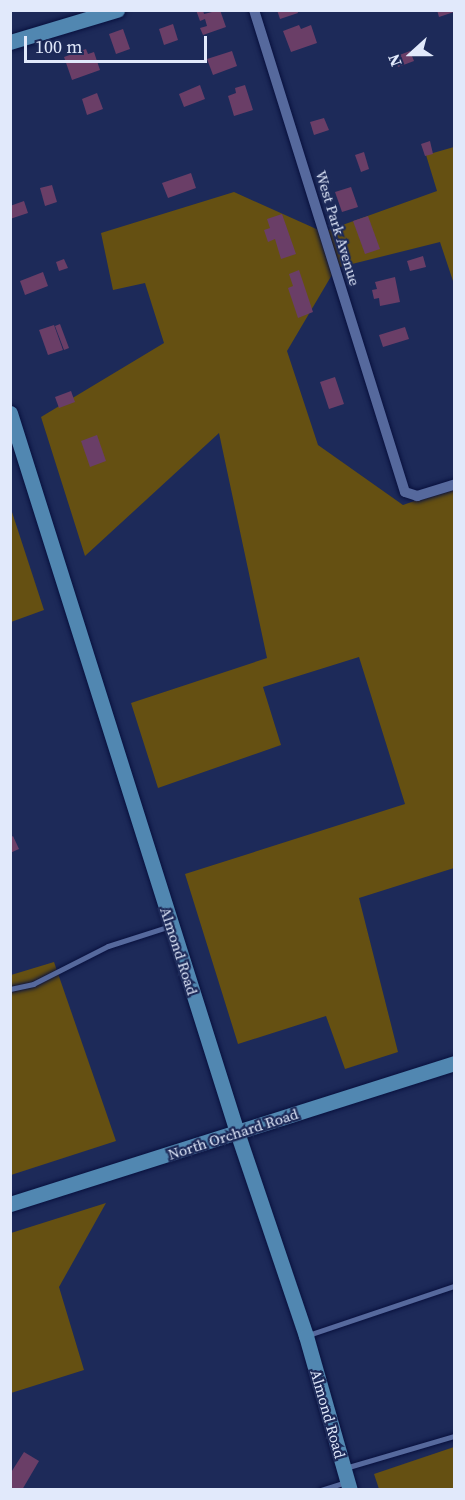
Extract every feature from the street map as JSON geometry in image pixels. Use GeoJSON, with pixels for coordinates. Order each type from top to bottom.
{"type":"FeatureCollection","features":[{"type":"Feature","properties":{"kind":"main road"},"geometry":{"type":"LineString","coordinates":[[10,42],[117,10]]}},
{"type":"Feature","properties":{"kind":"main road","name":"Almond Road"},"geometry":{"type":"LineString","coordinates":[[10,413],[237,1132],[306,1336],[347,1480]]}},
{"type":"Feature","properties":{"kind":"main road","name":"North Orchard Road"},"geometry":{"type":"LineString","coordinates":[[10,1204],[454,1063]]}},
{"type":"Feature","properties":{"kind":"street","name":"West Park Avenue"},"geometry":{"type":"LineString","coordinates":[[254,10],[393,453],[408,494],[417,496],[454,485]]}},
{"type":"Feature","properties":{"kind":"lane"},"geometry":{"type":"LineString","coordinates":[[10,989],[33,984],[108,946],[171,926]]}},
{"type":"Feature","properties":{"kind":"lane"},"geometry":{"type":"LineString","coordinates":[[306,1336],[454,1286]]}},
{"type":"Feature","properties":{"kind":"lane"},"geometry":{"type":"LineString","coordinates":[[321,1490],[454,1436]]}},
{"type":"Feature","properties":{"kind":"shaded area"},"geometry":{"type":"Polygon","coordinates":[[[454,147],[454,284],[440,242],[336,268],[287,351],[318,445],[403,505],[454,487],[454,868],[359,898],[398,1052],[345,1069],[326,1016],[238,1044],[185,874],[405,804],[359,657],[263,687],[281,745],[158,788],[131,703],[267,658],[219,433],[85,556],[41,417],[164,343],[145,283],[113,290],[101,233],[234,192],[323,232],[437,191],[426,155],[454,147]]]}},
{"type":"Feature","properties":{"kind":"shaded area"},"geometry":{"type":"Polygon","coordinates":[[[10,506],[44,610],[11,622],[10,622],[10,506]]]}},
{"type":"Feature","properties":{"kind":"shaded area"},"geometry":{"type":"Polygon","coordinates":[[[54,962],[116,1141],[11,1175],[11,975],[54,962]]]}},
{"type":"Feature","properties":{"kind":"shaded area"},"geometry":{"type":"Polygon","coordinates":[[[106,1203],[59,1287],[84,1370],[11,1393],[11,1233],[106,1203]]]}},
{"type":"Feature","properties":{"kind":"shaded area"},"geometry":{"type":"Polygon","coordinates":[[[454,1447],[454,1489],[379,1489],[374,1474],[454,1447]]]}},
{"type":"Feature","properties":{"kind":"building"},"geometry":{"type":"Polygon","coordinates":[[[196,10],[203,10],[204,14],[220,10],[226,27],[203,35],[200,28],[207,26],[205,19],[200,21],[196,10]]]}},
{"type":"Feature","properties":{"kind":"building"},"geometry":{"type":"Polygon","coordinates":[[[277,10],[297,10],[298,13],[280,19],[277,10]]]}},
{"type":"Feature","properties":{"kind":"building"},"geometry":{"type":"Polygon","coordinates":[[[437,10],[454,10],[454,12],[439,17],[437,10]]]}},
{"type":"Feature","properties":{"kind":"building"},"geometry":{"type":"Polygon","coordinates":[[[173,24],[178,40],[164,45],[159,29],[173,24]]]}},
{"type":"Feature","properties":{"kind":"building"},"geometry":{"type":"Polygon","coordinates":[[[299,25],[301,29],[311,25],[317,43],[291,52],[283,31],[299,25]]]}},
{"type":"Feature","properties":{"kind":"building"},"geometry":{"type":"Polygon","coordinates":[[[123,29],[130,49],[116,54],[109,34],[123,29]]]}},
{"type":"Feature","properties":{"kind":"building"},"geometry":{"type":"Polygon","coordinates":[[[86,49],[88,54],[94,52],[100,70],[72,80],[64,57],[86,49]]]}},
{"type":"Feature","properties":{"kind":"building"},"geometry":{"type":"Polygon","coordinates":[[[232,51],[237,66],[213,75],[207,59],[232,51]]]}},
{"type":"Feature","properties":{"kind":"building"},"geometry":{"type":"Polygon","coordinates":[[[410,51],[414,61],[398,67],[394,57],[410,51]]]}},
{"type":"Feature","properties":{"kind":"building"},"geometry":{"type":"Polygon","coordinates":[[[200,85],[205,99],[184,107],[179,94],[200,85]]]}},
{"type":"Feature","properties":{"kind":"building"},"geometry":{"type":"Polygon","coordinates":[[[245,85],[253,110],[234,116],[228,96],[236,93],[235,88],[245,85]]]}},
{"type":"Feature","properties":{"kind":"building"},"geometry":{"type":"Polygon","coordinates":[[[97,93],[103,109],[87,115],[82,99],[97,93]]]}},
{"type":"Feature","properties":{"kind":"building"},"geometry":{"type":"Polygon","coordinates":[[[324,118],[329,130],[314,135],[310,122],[324,118]]]}},
{"type":"Feature","properties":{"kind":"building"},"geometry":{"type":"Polygon","coordinates":[[[430,141],[433,154],[425,156],[421,144],[430,141]]]}},
{"type":"Feature","properties":{"kind":"building"},"geometry":{"type":"Polygon","coordinates":[[[364,152],[369,169],[361,172],[355,155],[364,152]]]}},
{"type":"Feature","properties":{"kind":"building"},"geometry":{"type":"Polygon","coordinates":[[[191,173],[196,188],[168,198],[162,183],[191,173]]]}},
{"type":"Feature","properties":{"kind":"building"},"geometry":{"type":"Polygon","coordinates":[[[52,185],[57,202],[45,206],[40,188],[52,185]]]}},
{"type":"Feature","properties":{"kind":"building"},"geometry":{"type":"Polygon","coordinates":[[[351,187],[358,207],[342,212],[335,192],[351,187]]]}},
{"type":"Feature","properties":{"kind":"building"},"geometry":{"type":"Polygon","coordinates":[[[24,201],[28,213],[10,219],[10,206],[24,201]]]}},
{"type":"Feature","properties":{"kind":"building"},"geometry":{"type":"Polygon","coordinates":[[[282,214],[296,254],[281,259],[275,239],[268,242],[264,230],[270,228],[267,219],[282,214]]]}},
{"type":"Feature","properties":{"kind":"building"},"geometry":{"type":"Polygon","coordinates":[[[368,216],[380,249],[365,254],[353,221],[368,216]]]}},
{"type":"Feature","properties":{"kind":"building"},"geometry":{"type":"Polygon","coordinates":[[[423,256],[426,267],[410,271],[407,261],[423,256]]]}},
{"type":"Feature","properties":{"kind":"building"},"geometry":{"type":"Polygon","coordinates":[[[64,259],[68,268],[59,271],[56,262],[64,259]]]}},
{"type":"Feature","properties":{"kind":"building"},"geometry":{"type":"Polygon","coordinates":[[[299,270],[313,312],[298,318],[288,288],[293,286],[289,274],[299,270]]]}},
{"type":"Feature","properties":{"kind":"building"},"geometry":{"type":"Polygon","coordinates":[[[43,272],[48,286],[25,295],[20,281],[43,272]]]}},
{"type":"Feature","properties":{"kind":"building"},"geometry":{"type":"Polygon","coordinates":[[[395,277],[400,302],[380,306],[379,298],[374,299],[372,290],[377,289],[375,282],[395,277]]]}},
{"type":"Feature","properties":{"kind":"building"},"geometry":{"type":"Polygon","coordinates":[[[60,324],[69,348],[64,350],[55,326],[60,324]]]}},
{"type":"Feature","properties":{"kind":"building"},"geometry":{"type":"Polygon","coordinates":[[[54,325],[63,350],[48,355],[39,330],[54,325]]]}},
{"type":"Feature","properties":{"kind":"building"},"geometry":{"type":"Polygon","coordinates":[[[405,327],[409,339],[383,347],[379,335],[405,327]]]}},
{"type":"Feature","properties":{"kind":"building"},"geometry":{"type":"Polygon","coordinates":[[[335,377],[344,404],[329,409],[320,382],[335,377]]]}},
{"type":"Feature","properties":{"kind":"building"},"geometry":{"type":"Polygon","coordinates":[[[71,391],[75,402],[59,408],[55,397],[71,391]]]}},
{"type":"Feature","properties":{"kind":"building"},"geometry":{"type":"Polygon","coordinates":[[[97,435],[106,461],[90,467],[81,441],[97,435]]]}},
{"type":"Feature","properties":{"kind":"building"},"geometry":{"type":"Polygon","coordinates":[[[13,836],[19,849],[10,853],[10,838],[13,836]]]}},
{"type":"Feature","properties":{"kind":"building"},"geometry":{"type":"Polygon","coordinates":[[[24,1452],[39,1461],[22,1490],[10,1490],[10,1474],[24,1452]]]}}]}
